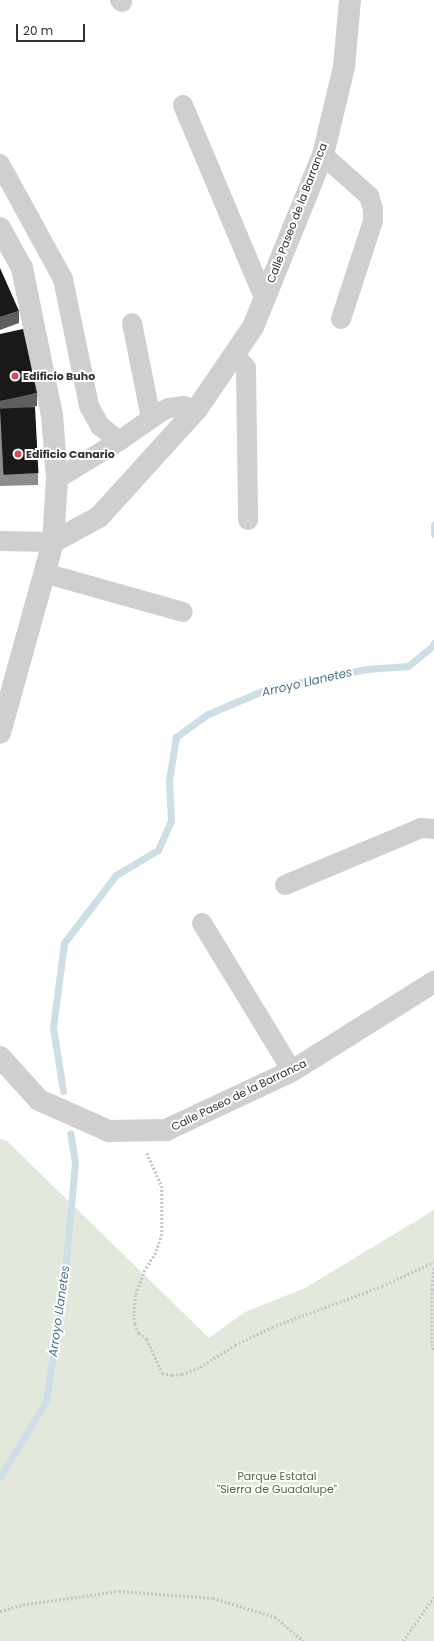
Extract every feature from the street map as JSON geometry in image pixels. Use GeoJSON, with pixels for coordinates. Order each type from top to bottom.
{"type":"FeatureCollection","features":[{"type":"Feature","properties":{"kind":"street","name":"Calle Paseo de la Barranca"},"geometry":{"type":"LineString","coordinates":[[53,542],[99,516],[197,409],[253,327],[322,155],[344,67],[350,0]]}},
{"type":"Feature","properties":{"kind":"street"},"geometry":{"type":"LineString","coordinates":[[183,105],[264,298]]}},
{"type":"Feature","properties":{"kind":"street"},"geometry":{"type":"LineString","coordinates":[[322,155],[369,196],[373,209],[373,221],[341,319]]}},
{"type":"Feature","properties":{"kind":"street"},"geometry":{"type":"LineString","coordinates":[[0,164],[63,279],[89,406],[100,426],[119,441]]}},
{"type":"Feature","properties":{"kind":"street"},"geometry":{"type":"LineString","coordinates":[[0,228],[22,268],[52,415],[56,478],[53,542],[0,733]]}},
{"type":"Feature","properties":{"kind":"street"},"geometry":{"type":"LineString","coordinates":[[132,323],[151,418]]}},
{"type":"Feature","properties":{"kind":"street"},"geometry":{"type":"LineString","coordinates":[[234,354],[246,368],[248,520]]}},
{"type":"Feature","properties":{"kind":"street"},"geometry":{"type":"LineString","coordinates":[[56,478],[119,441],[151,418],[174,406],[197,409]]}},
{"type":"Feature","properties":{"kind":"street"},"geometry":{"type":"LineString","coordinates":[[0,541],[53,542]]}},
{"type":"Feature","properties":{"kind":"street"},"geometry":{"type":"LineString","coordinates":[[44,573],[183,612]]}},
{"type":"Feature","properties":{"kind":"street"},"geometry":{"type":"LineString","coordinates":[[285,885],[421,828],[434,829]]}},
{"type":"Feature","properties":{"kind":"street"},"geometry":{"type":"LineString","coordinates":[[202,923],[292,1071]]}},
{"type":"Feature","properties":{"kind":"street","name":"Calle Paseo de la Barranca"},"geometry":{"type":"LineString","coordinates":[[0,1057],[39,1100],[109,1131],[166,1130],[292,1071],[434,982]]}},
{"type":"Feature","properties":{"kind":"path"},"geometry":{"type":"LineString","coordinates":[[146,1131],[149,1159],[162,1186],[162,1234],[156,1253],[145,1270],[136,1295],[135,1319],[139,1333],[147,1340],[162,1373],[172,1375],[182,1374],[200,1367],[235,1345],[272,1327],[382,1286],[434,1262]]}},
{"type":"Feature","properties":{"kind":"path"},"geometry":{"type":"LineString","coordinates":[[434,1268],[432,1289],[432,1344],[434,1350]]}},
{"type":"Feature","properties":{"kind":"path"},"geometry":{"type":"LineString","coordinates":[[0,1611],[27,1604],[119,1591],[213,1598],[274,1617],[304,1641]]}},
{"type":"Feature","properties":{"kind":"path"},"geometry":{"type":"LineString","coordinates":[[403,1641],[434,1597]]}},
{"type":"Feature","properties":{"kind":"green space","name":"Parque Estatal \"Sierra de Guadalupe\""},"geometry":{"type":"Polygon","coordinates":[[[0,1139],[7,1141],[209,1338],[245,1312],[305,1288],[434,1210],[434,1641],[0,1641],[0,1139]]]}},
{"type":"Feature","properties":{"kind":"building"},"geometry":{"type":"Polygon","coordinates":[[[0,268],[19,311],[0,317],[0,268]]]}},
{"type":"Feature","properties":{"kind":"building","name":"Edificio Buho"},"geometry":{"type":"Polygon","coordinates":[[[23,329],[37,393],[0,401],[0,334],[23,329]]]}},
{"type":"Feature","properties":{"kind":"building","name":"Edificio Canario"},"geometry":{"type":"Polygon","coordinates":[[[35,407],[38,473],[4,475],[0,409],[35,407]]]}},
{"type":"Feature","properties":{"kind":"waterway","name":"Arroyo Llanetes"},"geometry":{"type":"LineString","coordinates":[[434,525],[434,534]]}},
{"type":"Feature","properties":{"kind":"waterway","name":"Arroyo Llanetes"},"geometry":{"type":"LineString","coordinates":[[63,1091],[53,1027],[64,943],[116,875],[158,850],[171,821],[169,780],[176,737],[208,714],[267,689],[367,669],[408,666],[433,646],[434,643]]}},
{"type":"Feature","properties":{"kind":"waterway","name":"Arroyo Llanetes"},"geometry":{"type":"LineString","coordinates":[[0,1477],[46,1401],[64,1283],[75,1163],[70,1133]]}},
{"type":"Feature","properties":{"kind":"place","name":"Edificio Buho"},"geometry":{"type":"Point","coordinates":[15,376]}},
{"type":"Feature","properties":{"kind":"place","name":"Edificio Canario"},"geometry":{"type":"Point","coordinates":[18,454]}}]}
